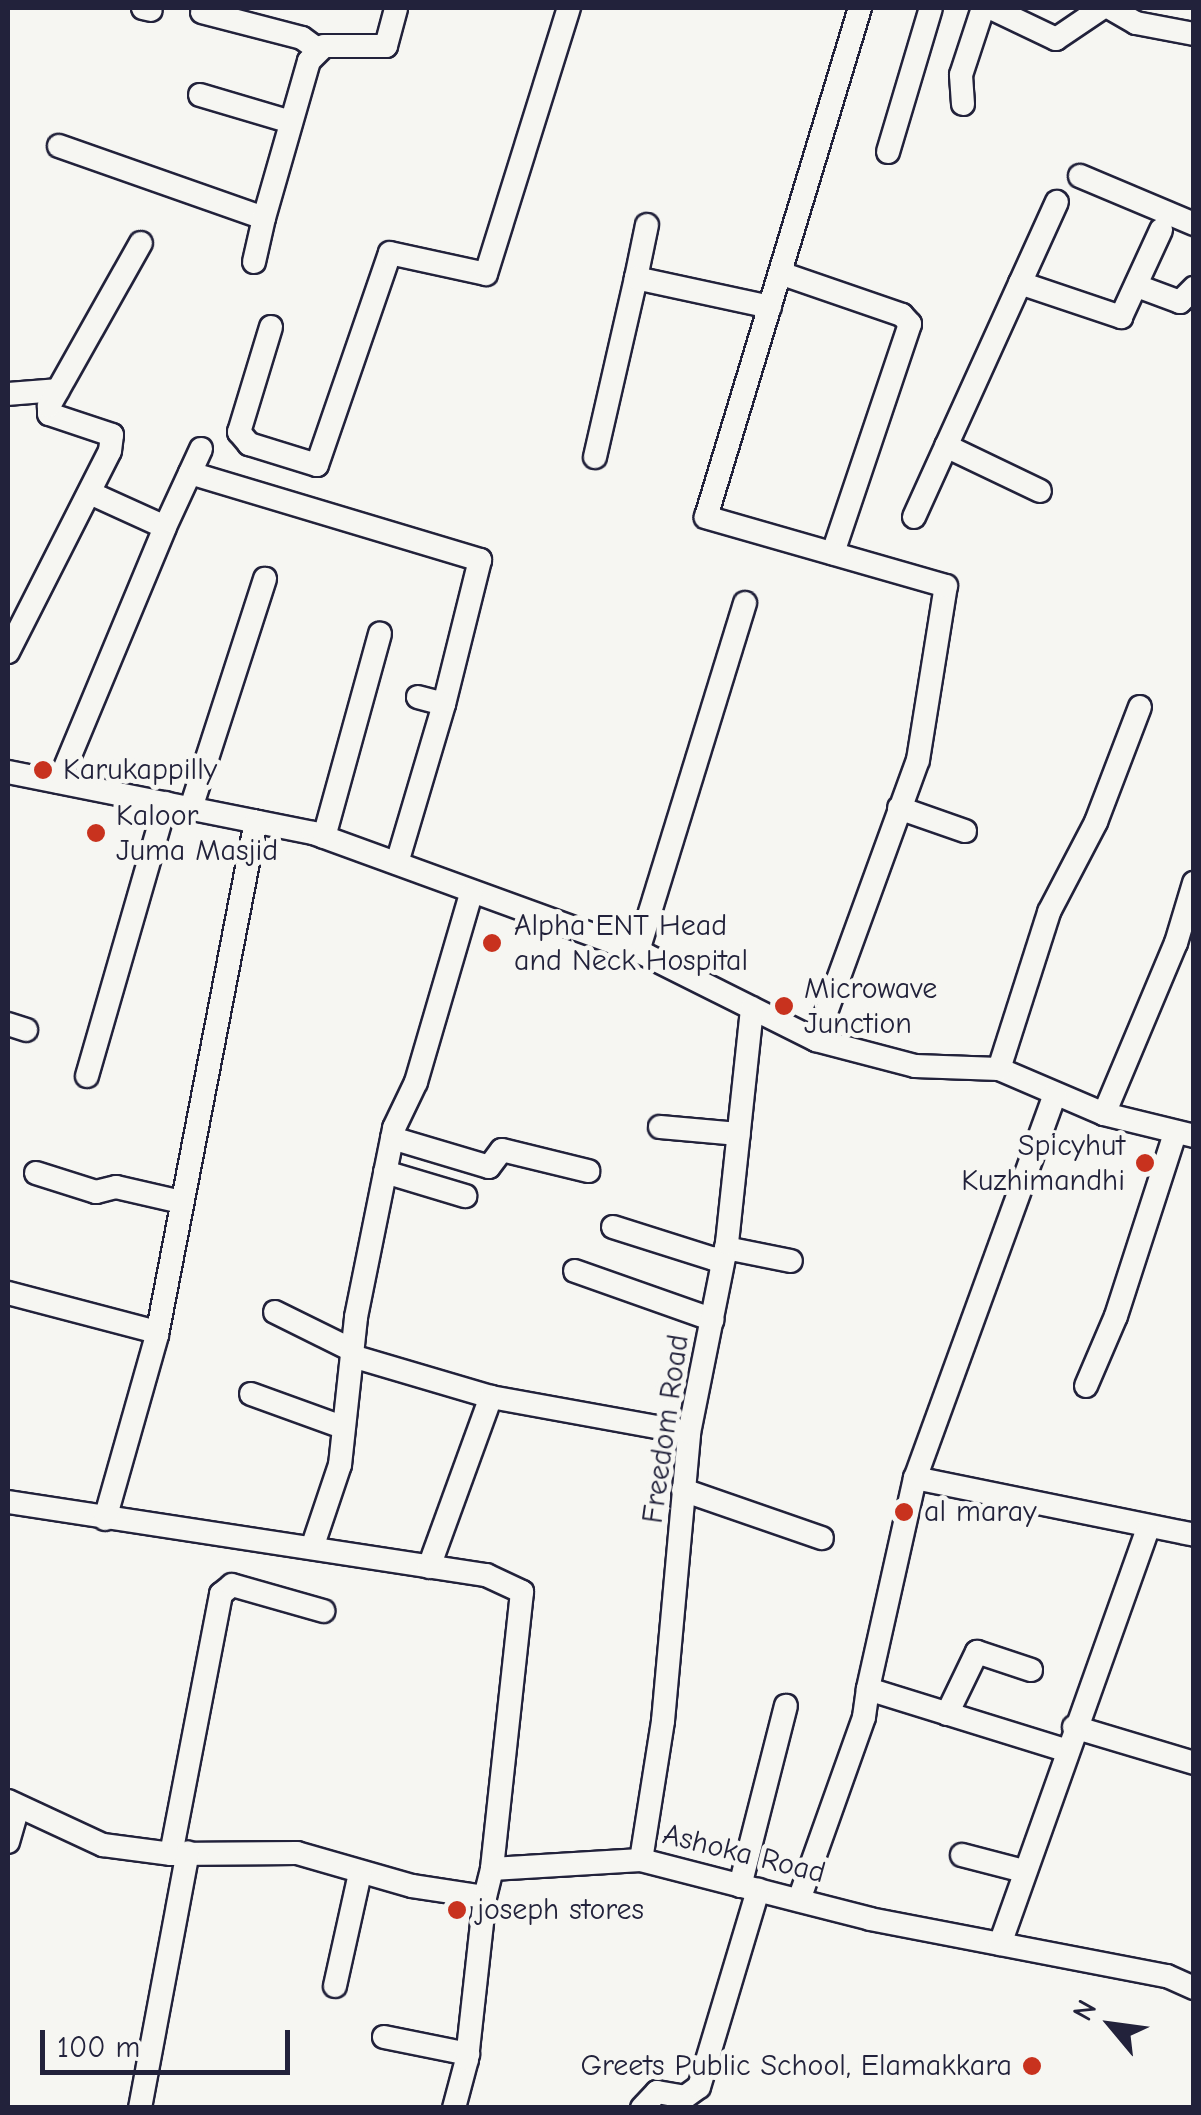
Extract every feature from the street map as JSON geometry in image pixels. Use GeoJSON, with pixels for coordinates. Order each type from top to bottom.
{"type":"FeatureCollection","features":[{"type":"Feature","properties":{"kind":"street"},"geometry":{"type":"LineString","coordinates":[[202,12],[302,38],[317,48],[386,46],[396,8]]}},
{"type":"Feature","properties":{"kind":"street"},"geometry":{"type":"LineString","coordinates":[[271,328],[240,432],[249,444],[317,465],[390,253],[486,274],[569,8]]}},
{"type":"Feature","properties":{"kind":"street"},"geometry":{"type":"LineString","coordinates":[[816,1040],[918,760],[946,586],[706,516],[860,8]]}},
{"type":"Feature","properties":{"kind":"street"},"geometry":{"type":"LineString","coordinates":[[888,152],[931,8]]}},
{"type":"Feature","properties":{"kind":"street"},"geometry":{"type":"LineString","coordinates":[[962,104],[962,75],[983,8]]}},
{"type":"Feature","properties":{"kind":"street"},"geometry":{"type":"LineString","coordinates":[[991,8],[1056,39],[1102,8]]}},
{"type":"Feature","properties":{"kind":"street"},"geometry":{"type":"LineString","coordinates":[[1110,8],[1136,23],[1194,34]]}},
{"type":"Feature","properties":{"kind":"street"},"geometry":{"type":"LineString","coordinates":[[254,262],[292,122],[317,48]]}},
{"type":"Feature","properties":{"kind":"street"},"geometry":{"type":"LineString","coordinates":[[200,95],[292,122]]}},
{"type":"Feature","properties":{"kind":"street"},"geometry":{"type":"LineString","coordinates":[[59,146],[264,218]]}},
{"type":"Feature","properties":{"kind":"street"},"geometry":{"type":"LineString","coordinates":[[1080,176],[1194,224]]}},
{"type":"Feature","properties":{"kind":"street"},"geometry":{"type":"LineString","coordinates":[[914,517],[1057,202]]}},
{"type":"Feature","properties":{"kind":"street"},"geometry":{"type":"LineString","coordinates":[[596,457],[647,225]]}},
{"type":"Feature","properties":{"kind":"street"},"geometry":{"type":"LineString","coordinates":[[1020,284],[1110,319],[1120,317],[1160,230]]}},
{"type":"Feature","properties":{"kind":"street"},"geometry":{"type":"LineString","coordinates":[[8,652],[90,493],[112,435],[48,414],[141,244]]}},
{"type":"Feature","properties":{"kind":"street"},"geometry":{"type":"LineString","coordinates":[[780,273],[902,315],[910,324],[833,553]]}},
{"type":"Feature","properties":{"kind":"street"},"geometry":{"type":"LineString","coordinates":[[636,278],[770,307]]}},
{"type":"Feature","properties":{"kind":"street"},"geometry":{"type":"LineString","coordinates":[[1137,286],[1180,302],[1194,288]]}},
{"type":"Feature","properties":{"kind":"street"},"geometry":{"type":"LineString","coordinates":[[8,394],[58,390]]}},
{"type":"Feature","properties":{"kind":"street"},"geometry":{"type":"LineString","coordinates":[[946,446],[1040,491]]}},
{"type":"Feature","properties":{"kind":"street"},"geometry":{"type":"LineString","coordinates":[[59,782],[201,449]]}},
{"type":"Feature","properties":{"kind":"street"},"geometry":{"type":"LineString","coordinates":[[190,474],[480,560],[444,704],[397,863]]}},
{"type":"Feature","properties":{"kind":"street"},"geometry":{"type":"LineString","coordinates":[[90,493],[165,527]]}},
{"type":"Feature","properties":{"kind":"street"},"geometry":{"type":"LineString","coordinates":[[190,808],[265,579]]}},
{"type":"Feature","properties":{"kind":"street"},"geometry":{"type":"LineString","coordinates":[[638,951],[745,603]]}},
{"type":"Feature","properties":{"kind":"street"},"geometry":{"type":"LineString","coordinates":[[324,838],[380,634]]}},
{"type":"Feature","properties":{"kind":"street"},"geometry":{"type":"LineString","coordinates":[[418,697],[444,704]]}},
{"type":"Feature","properties":{"kind":"street"},"geometry":{"type":"LineString","coordinates":[[1000,1069],[1049,912],[1096,822],[1140,707]]}},
{"type":"Feature","properties":{"kind":"street"},"geometry":{"type":"LineString","coordinates":[[8,772],[324,838],[638,951],[816,1040],[915,1066],[1000,1069],[1104,1114],[1184,1135],[1086,1386]]}},
{"type":"Feature","properties":{"kind":"street"},"geometry":{"type":"LineString","coordinates":[[87,1076],[166,803]]}},
{"type":"Feature","properties":{"kind":"street"},"geometry":{"type":"LineString","coordinates":[[899,808],[964,831]]}},
{"type":"Feature","properties":{"kind":"street"},"geometry":{"type":"LineString","coordinates":[[104,1519],[158,1332],[256,822]]}},
{"type":"Feature","properties":{"kind":"street"},"geometry":{"type":"LineString","coordinates":[[1104,1114],[1176,944],[1194,883]]}},
{"type":"Feature","properties":{"kind":"street"},"geometry":{"type":"LineString","coordinates":[[312,1548],[340,1464],[352,1353],[392,1138],[416,1082],[471,894]]}},
{"type":"Feature","properties":{"kind":"street","name":"Freedom Road"},"geometry":{"type":"LineString","coordinates":[[641,1860],[663,1722],[690,1432],[725,1252],[752,1008]]}},
{"type":"Feature","properties":{"kind":"street"},"geometry":{"type":"LineString","coordinates":[[800,1897],[864,1717],[915,1478],[1055,1094]]}},
{"type":"Feature","properties":{"kind":"street"},"geometry":{"type":"LineString","coordinates":[[660,1128],[739,1134]]}},
{"type":"Feature","properties":{"kind":"street"},"geometry":{"type":"LineString","coordinates":[[392,1138],[489,1167],[502,1150],[588,1171]]}},
{"type":"Feature","properties":{"kind":"street"},"geometry":{"type":"LineString","coordinates":[[385,1172],[465,1196]]}},
{"type":"Feature","properties":{"kind":"street"},"geometry":{"type":"LineString","coordinates":[[36,1173],[96,1192],[116,1188],[181,1202]]}},
{"type":"Feature","properties":{"kind":"street"},"geometry":{"type":"LineString","coordinates":[[613,1227],[714,1259],[725,1252],[791,1260]]}},
{"type":"Feature","properties":{"kind":"street"},"geometry":{"type":"LineString","coordinates":[[575,1271],[713,1320]]}},
{"type":"Feature","properties":{"kind":"street"},"geometry":{"type":"LineString","coordinates":[[8,1293],[158,1332]]}},
{"type":"Feature","properties":{"kind":"street"},"geometry":{"type":"LineString","coordinates":[[275,1312],[352,1353],[491,1397],[690,1432]]}},
{"type":"Feature","properties":{"kind":"street"},"geometry":{"type":"LineString","coordinates":[[251,1394],[342,1426]]}},
{"type":"Feature","properties":{"kind":"street"},"geometry":{"type":"LineString","coordinates":[[429,1567],[491,1397]]}},
{"type":"Feature","properties":{"kind":"street"},"geometry":{"type":"LineString","coordinates":[[915,1478],[1194,1535]]}},
{"type":"Feature","properties":{"kind":"street"},"geometry":{"type":"LineString","coordinates":[[683,1490],[822,1538]]}},
{"type":"Feature","properties":{"kind":"street"},"geometry":{"type":"LineString","coordinates":[[8,1502],[486,1575],[522,1592],[468,2054],[454,2108]]}},
{"type":"Feature","properties":{"kind":"street"},"geometry":{"type":"LineString","coordinates":[[1000,1944],[1065,1750],[1148,1528]]}},
{"type":"Feature","properties":{"kind":"street"},"geometry":{"type":"LineString","coordinates":[[140,2108],[221,1594],[232,1586],[323,1612]]}},
{"type":"Feature","properties":{"kind":"street"},"geometry":{"type":"LineString","coordinates":[[947,1714],[977,1652],[1030,1670]]}},
{"type":"Feature","properties":{"kind":"street"},"geometry":{"type":"LineString","coordinates":[[868,1689],[1065,1750]]}},
{"type":"Feature","properties":{"kind":"street"},"geometry":{"type":"LineString","coordinates":[[642,2108],[656,2092],[684,2097],[699,2088],[749,1888],[786,1706]]}},
{"type":"Feature","properties":{"kind":"street"},"geometry":{"type":"LineString","coordinates":[[1074,1727],[1194,1763]]}},
{"type":"Feature","properties":{"kind":"street"},"geometry":{"type":"LineString","coordinates":[[8,1842],[13,1804],[104,1845],[179,1853],[297,1853],[360,1873],[485,1896]]}},
{"type":"Feature","properties":{"kind":"street"},"geometry":{"type":"LineString","coordinates":[[962,1855],[1024,1872]]}},
{"type":"Feature","properties":{"kind":"street","name":"Ashoka Road"},"geometry":{"type":"LineString","coordinates":[[492,1868],[641,1860],[800,1897],[870,1920],[1167,1976],[1194,1988]]}},
{"type":"Feature","properties":{"kind":"street"},"geometry":{"type":"LineString","coordinates":[[335,1986],[360,1873]]}},
{"type":"Feature","properties":{"kind":"street"},"geometry":{"type":"LineString","coordinates":[[384,2036],[468,2054]]}},
{"type":"Feature","properties":{"kind":"place","name":"Karukappilly"},"geometry":{"type":"Point","coordinates":[43,770]}},
{"type":"Feature","properties":{"kind":"place","name":"Kaloor Juma Masjid"},"geometry":{"type":"Point","coordinates":[96,833]}},
{"type":"Feature","properties":{"kind":"place","name":"Alpha ENT Head and Neck Hospital"},"geometry":{"type":"Point","coordinates":[492,943]}},
{"type":"Feature","properties":{"kind":"place","name":"Microwave Junction"},"geometry":{"type":"Point","coordinates":[784,1006]}},
{"type":"Feature","properties":{"kind":"place","name":"Spicyhut Kuzhimandhi"},"geometry":{"type":"Point","coordinates":[1145,1163]}},
{"type":"Feature","properties":{"kind":"place","name":"al maray"},"geometry":{"type":"Point","coordinates":[904,1512]}},
{"type":"Feature","properties":{"kind":"place","name":"joseph stores"},"geometry":{"type":"Point","coordinates":[457,1910]}},
{"type":"Feature","properties":{"kind":"place","name":"Greets Public School, Elamakkara"},"geometry":{"type":"Point","coordinates":[1032,2066]}}]}
